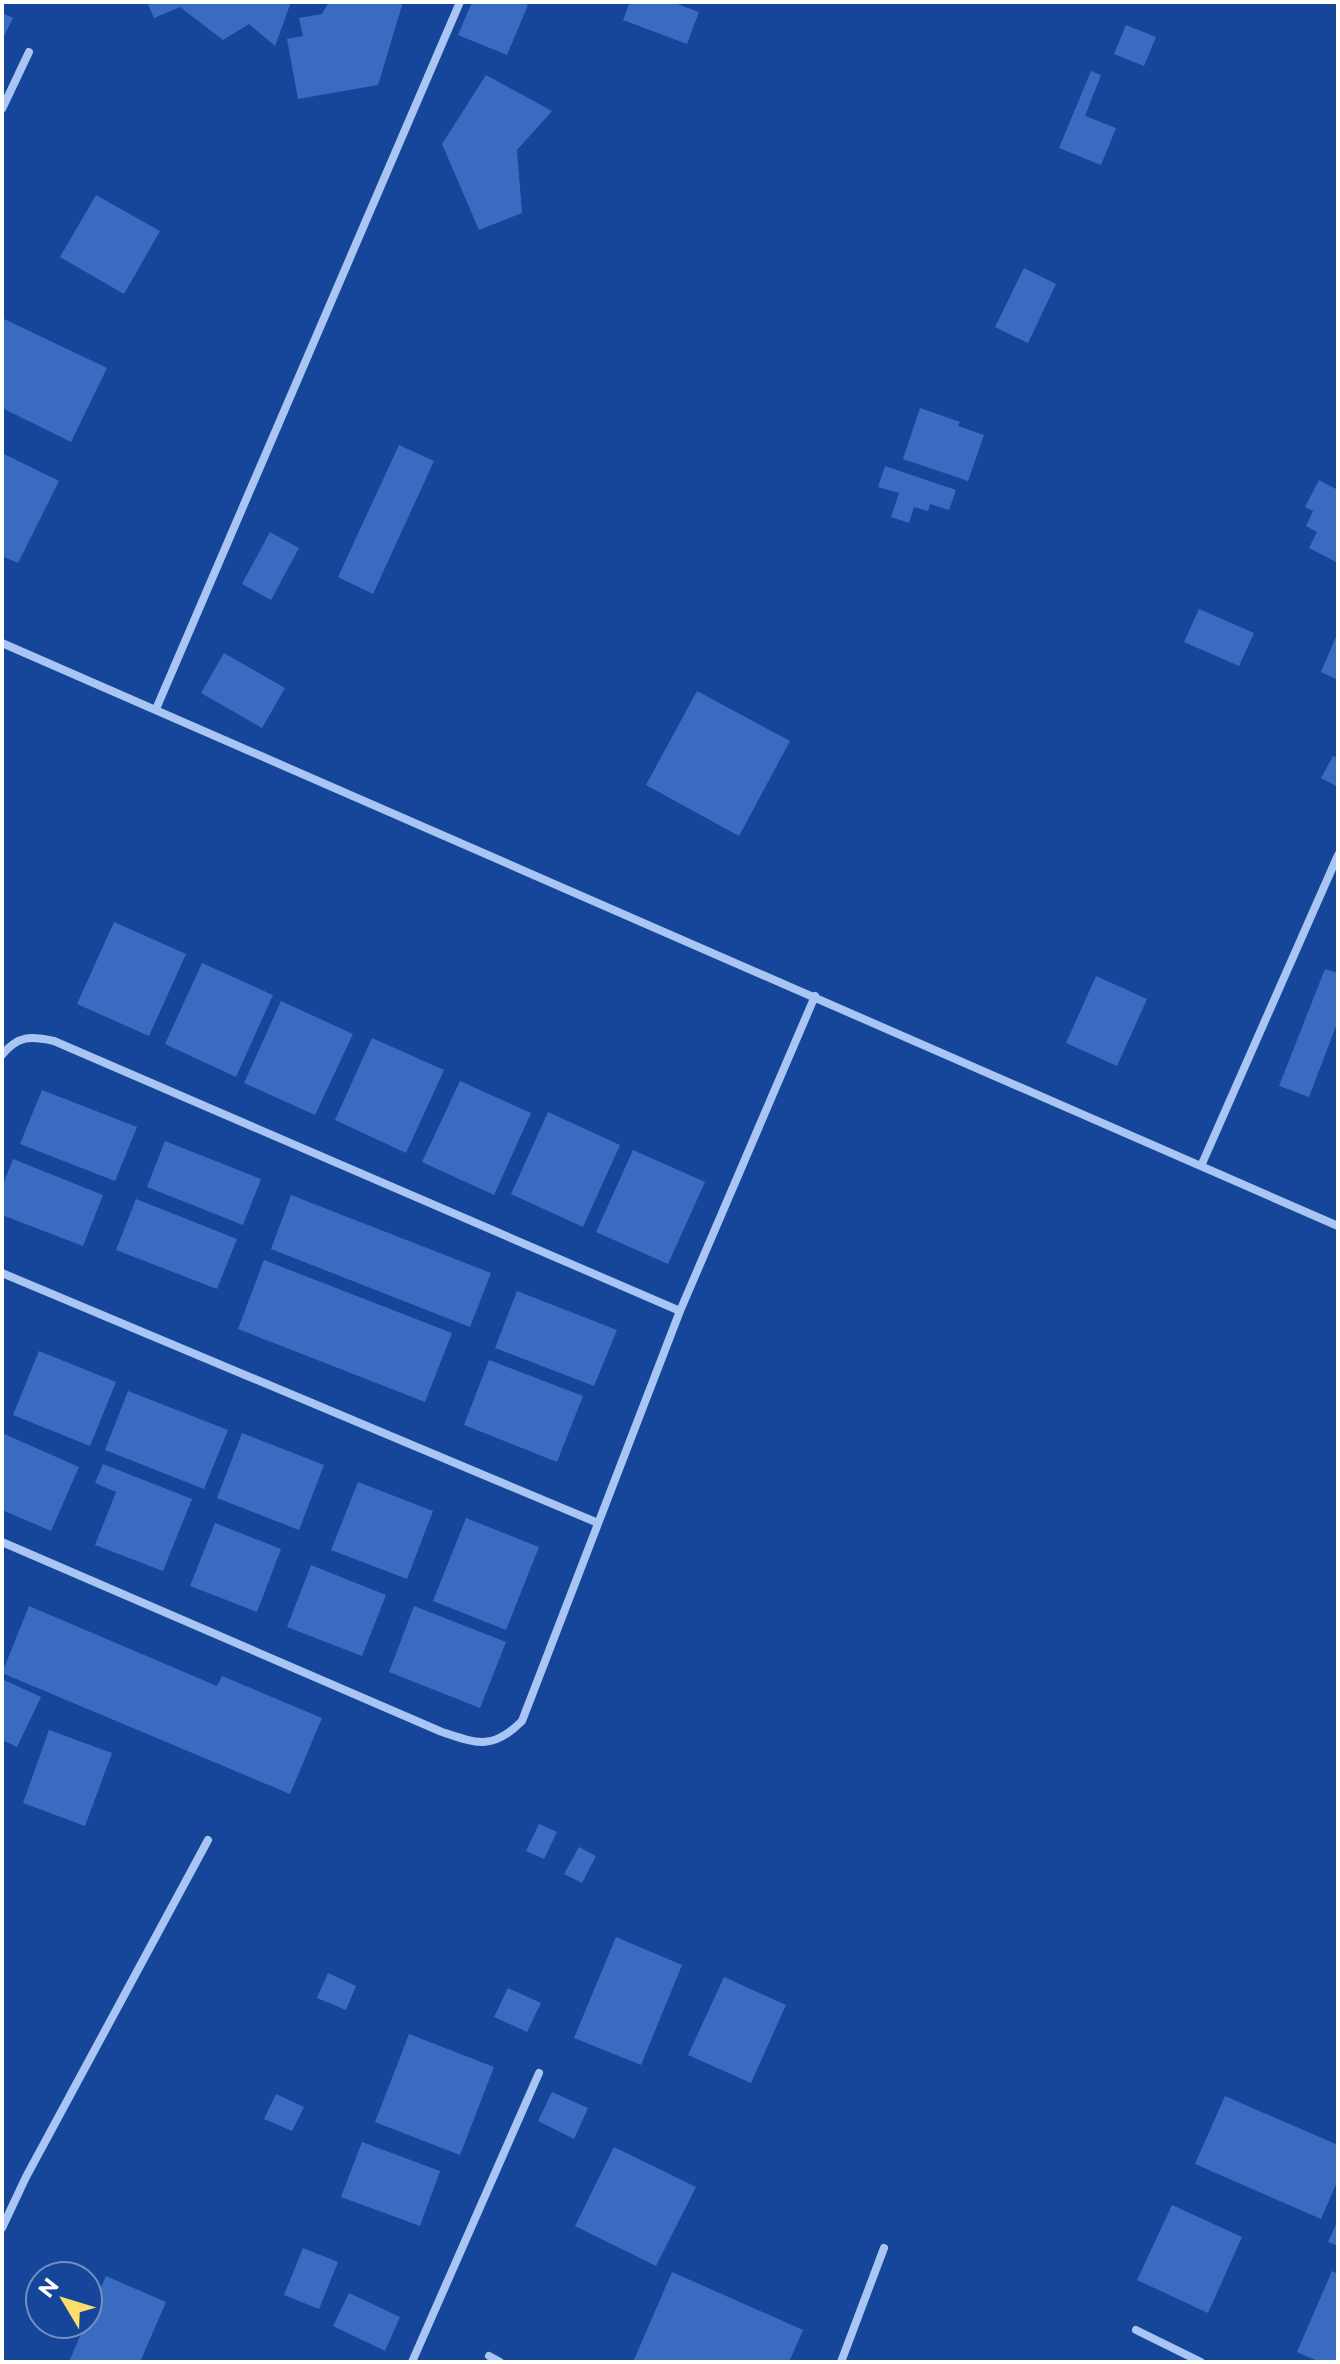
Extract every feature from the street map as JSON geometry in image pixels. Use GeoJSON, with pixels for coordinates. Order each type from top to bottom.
{"type":"FeatureCollection","features":[{"type":"Feature","properties":{"kind":"street"},"geometry":{"type":"LineString","coordinates":[[156,709],[460,2]]}},
{"type":"Feature","properties":{"kind":"street"},"geometry":{"type":"LineString","coordinates":[[2,109],[29,52]]}},
{"type":"Feature","properties":{"kind":"street"},"geometry":{"type":"LineString","coordinates":[[2,643],[1338,1226]]}},
{"type":"Feature","properties":{"kind":"street"},"geometry":{"type":"LineString","coordinates":[[1201,1166],[1338,855]]}},
{"type":"Feature","properties":{"kind":"street"},"geometry":{"type":"LineString","coordinates":[[2,1542],[442,1732],[473,1743],[504,1739],[522,1721],[680,1311],[815,996]]}},
{"type":"Feature","properties":{"kind":"street"},"geometry":{"type":"LineString","coordinates":[[2,1055],[12,1043],[30,1036],[54,1041],[680,1311]]}},
{"type":"Feature","properties":{"kind":"street"},"geometry":{"type":"LineString","coordinates":[[2,1273],[598,1523]]}},
{"type":"Feature","properties":{"kind":"street"},"geometry":{"type":"LineString","coordinates":[[2,2228],[26,2177],[208,1840]]}},
{"type":"Feature","properties":{"kind":"street"},"geometry":{"type":"LineString","coordinates":[[412,2362],[539,2073]]}},
{"type":"Feature","properties":{"kind":"street"},"geometry":{"type":"LineString","coordinates":[[841,2362],[884,2248]]}},
{"type":"Feature","properties":{"kind":"street"},"geometry":{"type":"LineString","coordinates":[[1136,2330],[1201,2362]]}},
{"type":"Feature","properties":{"kind":"street"},"geometry":{"type":"LineString","coordinates":[[489,2356],[500,2362]]}},
{"type":"Feature","properties":{"kind":"building"},"geometry":{"type":"Polygon","coordinates":[[[147,2],[291,2],[275,46],[249,24],[223,40],[180,7],[154,18],[147,2]]]}},
{"type":"Feature","properties":{"kind":"building"},"geometry":{"type":"Polygon","coordinates":[[[329,2],[403,2],[378,85],[298,99],[287,39],[303,36],[299,18],[322,14],[329,2]]]}},
{"type":"Feature","properties":{"kind":"building"},"geometry":{"type":"Polygon","coordinates":[[[472,2],[522,2],[528,5],[507,55],[458,35],[472,2]]]}},
{"type":"Feature","properties":{"kind":"building"},"geometry":{"type":"Polygon","coordinates":[[[630,2],[672,2],[699,12],[687,44],[623,20],[630,2]]]}},
{"type":"Feature","properties":{"kind":"building"},"geometry":{"type":"Polygon","coordinates":[[[2,13],[13,18],[2,40],[2,13]]]}},
{"type":"Feature","properties":{"kind":"building"},"geometry":{"type":"Polygon","coordinates":[[[1126,25],[1156,37],[1144,66],[1114,54],[1126,25]]]}},
{"type":"Feature","properties":{"kind":"building"},"geometry":{"type":"Polygon","coordinates":[[[1091,71],[1101,75],[1085,116],[1116,128],[1101,165],[1059,148],[1091,71]]]}},
{"type":"Feature","properties":{"kind":"building"},"geometry":{"type":"Polygon","coordinates":[[[486,75],[552,111],[517,150],[522,213],[479,230],[442,144],[486,75]]]}},
{"type":"Feature","properties":{"kind":"building"},"geometry":{"type":"Polygon","coordinates":[[[96,195],[160,231],[124,294],[60,257],[96,195]]]}},
{"type":"Feature","properties":{"kind":"building"},"geometry":{"type":"Polygon","coordinates":[[[1024,268],[1056,284],[1028,343],[995,327],[1024,268]]]}},
{"type":"Feature","properties":{"kind":"building"},"geometry":{"type":"Polygon","coordinates":[[[2,318],[107,368],[71,442],[2,408],[2,318]]]}},
{"type":"Feature","properties":{"kind":"building"},"geometry":{"type":"Polygon","coordinates":[[[920,408],[960,422],[958,426],[984,435],[968,481],[903,459],[920,408]]]}},
{"type":"Feature","properties":{"kind":"building"},"geometry":{"type":"Polygon","coordinates":[[[399,445],[434,461],[373,594],[338,577],[399,445]]]}},
{"type":"Feature","properties":{"kind":"building"},"geometry":{"type":"Polygon","coordinates":[[[2,453],[59,481],[18,563],[2,556],[2,453]]]}},
{"type":"Feature","properties":{"kind":"building"},"geometry":{"type":"Polygon","coordinates":[[[885,466],[956,490],[949,510],[930,504],[928,511],[914,507],[909,523],[891,517],[899,493],[878,487],[885,466]]]}},
{"type":"Feature","properties":{"kind":"building"},"geometry":{"type":"Polygon","coordinates":[[[1319,480],[1338,490],[1338,563],[1309,548],[1317,532],[1306,526],[1313,511],[1305,507],[1319,480]]]}},
{"type":"Feature","properties":{"kind":"building"},"geometry":{"type":"Polygon","coordinates":[[[270,532],[299,548],[271,600],[242,584],[270,532]]]}},
{"type":"Feature","properties":{"kind":"building"},"geometry":{"type":"Polygon","coordinates":[[[1199,609],[1254,633],[1239,666],[1184,642],[1199,609]]]}},
{"type":"Feature","properties":{"kind":"building"},"geometry":{"type":"Polygon","coordinates":[[[1338,632],[1338,680],[1321,672],[1338,632]]]}},
{"type":"Feature","properties":{"kind":"building"},"geometry":{"type":"Polygon","coordinates":[[[224,653],[285,688],[262,728],[201,693],[224,653]]]}},
{"type":"Feature","properties":{"kind":"building"},"geometry":{"type":"Polygon","coordinates":[[[697,691],[790,741],[739,836],[646,785],[697,691]]]}},
{"type":"Feature","properties":{"kind":"building"},"geometry":{"type":"Polygon","coordinates":[[[1333,756],[1338,758],[1338,787],[1321,778],[1333,756]]]}},
{"type":"Feature","properties":{"kind":"building"},"geometry":{"type":"Polygon","coordinates":[[[114,922],[186,954],[149,1036],[77,1004],[114,922]]]}},
{"type":"Feature","properties":{"kind":"building"},"geometry":{"type":"Polygon","coordinates":[[[202,963],[273,995],[236,1077],[165,1044],[202,963]]]}},
{"type":"Feature","properties":{"kind":"building"},"geometry":{"type":"Polygon","coordinates":[[[1325,969],[1338,973],[1338,1021],[1309,1097],[1279,1086],[1325,969]]]}},
{"type":"Feature","properties":{"kind":"building"},"geometry":{"type":"Polygon","coordinates":[[[1096,976],[1147,999],[1117,1066],[1066,1043],[1096,976]]]}},
{"type":"Feature","properties":{"kind":"building"},"geometry":{"type":"Polygon","coordinates":[[[281,1001],[353,1034],[315,1115],[244,1083],[281,1001]]]}},
{"type":"Feature","properties":{"kind":"building"},"geometry":{"type":"Polygon","coordinates":[[[372,1038],[444,1070],[406,1153],[335,1120],[372,1038]]]}},
{"type":"Feature","properties":{"kind":"building"},"geometry":{"type":"Polygon","coordinates":[[[460,1081],[531,1113],[494,1195],[422,1162],[460,1081]]]}},
{"type":"Feature","properties":{"kind":"building"},"geometry":{"type":"Polygon","coordinates":[[[42,1090],[137,1127],[115,1181],[20,1144],[42,1090]]]}},
{"type":"Feature","properties":{"kind":"building"},"geometry":{"type":"Polygon","coordinates":[[[548,1112],[620,1145],[583,1227],[511,1194],[548,1112]]]}},
{"type":"Feature","properties":{"kind":"building"},"geometry":{"type":"Polygon","coordinates":[[[165,1141],[261,1179],[243,1225],[147,1187],[165,1141]]]}},
{"type":"Feature","properties":{"kind":"building"},"geometry":{"type":"Polygon","coordinates":[[[633,1150],[705,1182],[668,1264],[596,1232],[633,1150]]]}},
{"type":"Feature","properties":{"kind":"building"},"geometry":{"type":"Polygon","coordinates":[[[13,1159],[103,1195],[83,1246],[2,1215],[2,1187],[13,1159]]]}},
{"type":"Feature","properties":{"kind":"building"},"geometry":{"type":"Polygon","coordinates":[[[291,1195],[491,1273],[470,1327],[271,1249],[291,1195]]]}},
{"type":"Feature","properties":{"kind":"building"},"geometry":{"type":"Polygon","coordinates":[[[136,1199],[237,1239],[217,1289],[116,1250],[136,1199]]]}},
{"type":"Feature","properties":{"kind":"building"},"geometry":{"type":"Polygon","coordinates":[[[264,1260],[452,1333],[425,1402],[238,1329],[264,1260]]]}},
{"type":"Feature","properties":{"kind":"building"},"geometry":{"type":"Polygon","coordinates":[[[517,1291],[617,1330],[594,1386],[495,1348],[517,1291]]]}},
{"type":"Feature","properties":{"kind":"building"},"geometry":{"type":"Polygon","coordinates":[[[39,1351],[116,1382],[90,1446],[13,1415],[39,1351]]]}},
{"type":"Feature","properties":{"kind":"building"},"geometry":{"type":"Polygon","coordinates":[[[489,1360],[583,1396],[557,1462],[464,1425],[489,1360]]]}},
{"type":"Feature","properties":{"kind":"building"},"geometry":{"type":"Polygon","coordinates":[[[128,1391],[228,1430],[204,1489],[105,1450],[128,1391]]]}},
{"type":"Feature","properties":{"kind":"building"},"geometry":{"type":"Polygon","coordinates":[[[2,1433],[79,1467],[51,1531],[2,1510],[2,1433]]]}},
{"type":"Feature","properties":{"kind":"building"},"geometry":{"type":"Polygon","coordinates":[[[242,1433],[324,1465],[299,1530],[217,1498],[242,1433]]]}},
{"type":"Feature","properties":{"kind":"building"},"geometry":{"type":"Polygon","coordinates":[[[103,1464],[192,1499],[163,1571],[95,1545],[116,1492],[95,1483],[103,1464]]]}},
{"type":"Feature","properties":{"kind":"building"},"geometry":{"type":"Polygon","coordinates":[[[358,1482],[433,1511],[407,1579],[331,1550],[358,1482]]]}},
{"type":"Feature","properties":{"kind":"building"},"geometry":{"type":"Polygon","coordinates":[[[466,1518],[539,1547],[506,1630],[433,1601],[466,1518]]]}},
{"type":"Feature","properties":{"kind":"building"},"geometry":{"type":"Polygon","coordinates":[[[215,1523],[281,1549],[257,1612],[190,1586],[215,1523]]]}},
{"type":"Feature","properties":{"kind":"building"},"geometry":{"type":"Polygon","coordinates":[[[311,1565],[386,1595],[362,1656],[287,1627],[311,1565]]]}},
{"type":"Feature","properties":{"kind":"building"},"geometry":{"type":"Polygon","coordinates":[[[29,1606],[217,1686],[222,1676],[322,1718],[290,1794],[2,1673],[29,1606]]]}},
{"type":"Feature","properties":{"kind":"building"},"geometry":{"type":"Polygon","coordinates":[[[414,1606],[506,1642],[480,1708],[389,1672],[414,1606]]]}},
{"type":"Feature","properties":{"kind":"building"},"geometry":{"type":"Polygon","coordinates":[[[2,1679],[41,1697],[17,1747],[2,1740],[2,1679]]]}},
{"type":"Feature","properties":{"kind":"building"},"geometry":{"type":"Polygon","coordinates":[[[49,1730],[112,1753],[85,1826],[23,1803],[49,1730]]]}},
{"type":"Feature","properties":{"kind":"building"},"geometry":{"type":"Polygon","coordinates":[[[539,1824],[557,1832],[544,1859],[526,1851],[539,1824]]]}},
{"type":"Feature","properties":{"kind":"building"},"geometry":{"type":"Polygon","coordinates":[[[579,1847],[596,1856],[582,1883],[564,1874],[579,1847]]]}},
{"type":"Feature","properties":{"kind":"building"},"geometry":{"type":"Polygon","coordinates":[[[616,1937],[682,1965],[641,2065],[574,2038],[616,1937]]]}},
{"type":"Feature","properties":{"kind":"building"},"geometry":{"type":"Polygon","coordinates":[[[328,1973],[356,1986],[346,2010],[317,1998],[328,1973]]]}},
{"type":"Feature","properties":{"kind":"building"},"geometry":{"type":"Polygon","coordinates":[[[724,1977],[786,2005],[751,2083],[688,2055],[724,1977]]]}},
{"type":"Feature","properties":{"kind":"building"},"geometry":{"type":"Polygon","coordinates":[[[508,1988],[541,2003],[527,2032],[494,2017],[508,1988]]]}},
{"type":"Feature","properties":{"kind":"building"},"geometry":{"type":"Polygon","coordinates":[[[409,2034],[494,2067],[460,2155],[375,2122],[409,2034]]]}},
{"type":"Feature","properties":{"kind":"building"},"geometry":{"type":"Polygon","coordinates":[[[552,2092],[588,2108],[574,2139],[538,2121],[552,2092]]]}},
{"type":"Feature","properties":{"kind":"building"},"geometry":{"type":"Polygon","coordinates":[[[276,2094],[304,2107],[292,2131],[264,2119],[276,2094]]]}},
{"type":"Feature","properties":{"kind":"building"},"geometry":{"type":"Polygon","coordinates":[[[1225,2096],[1338,2145],[1338,2180],[1321,2219],[1195,2164],[1225,2096]]]}},
{"type":"Feature","properties":{"kind":"building"},"geometry":{"type":"Polygon","coordinates":[[[362,2142],[440,2171],[420,2226],[341,2197],[362,2142]]]}},
{"type":"Feature","properties":{"kind":"building"},"geometry":{"type":"Polygon","coordinates":[[[614,2147],[696,2187],[656,2266],[575,2226],[614,2147]]]}},
{"type":"Feature","properties":{"kind":"building"},"geometry":{"type":"Polygon","coordinates":[[[1172,2205],[1242,2237],[1208,2313],[1137,2280],[1172,2205]]]}},
{"type":"Feature","properties":{"kind":"building"},"geometry":{"type":"Polygon","coordinates":[[[1338,2220],[1338,2246],[1328,2242],[1338,2220]]]}},
{"type":"Feature","properties":{"kind":"building"},"geometry":{"type":"Polygon","coordinates":[[[303,2248],[338,2262],[319,2309],[284,2295],[303,2248]]]}},
{"type":"Feature","properties":{"kind":"building"},"geometry":{"type":"Polygon","coordinates":[[[1332,2271],[1338,2274],[1338,2362],[1320,2362],[1297,2352],[1332,2271]]]}},
{"type":"Feature","properties":{"kind":"building"},"geometry":{"type":"Polygon","coordinates":[[[672,2272],[803,2330],[789,2362],[633,2362],[672,2272]]]}},
{"type":"Feature","properties":{"kind":"building"},"geometry":{"type":"Polygon","coordinates":[[[106,2276],[166,2302],[140,2362],[69,2362],[78,2340],[104,2340],[106,2276]]]}},
{"type":"Feature","properties":{"kind":"building"},"geometry":{"type":"Polygon","coordinates":[[[349,2293],[400,2317],[385,2351],[333,2326],[349,2293]]]}}]}
